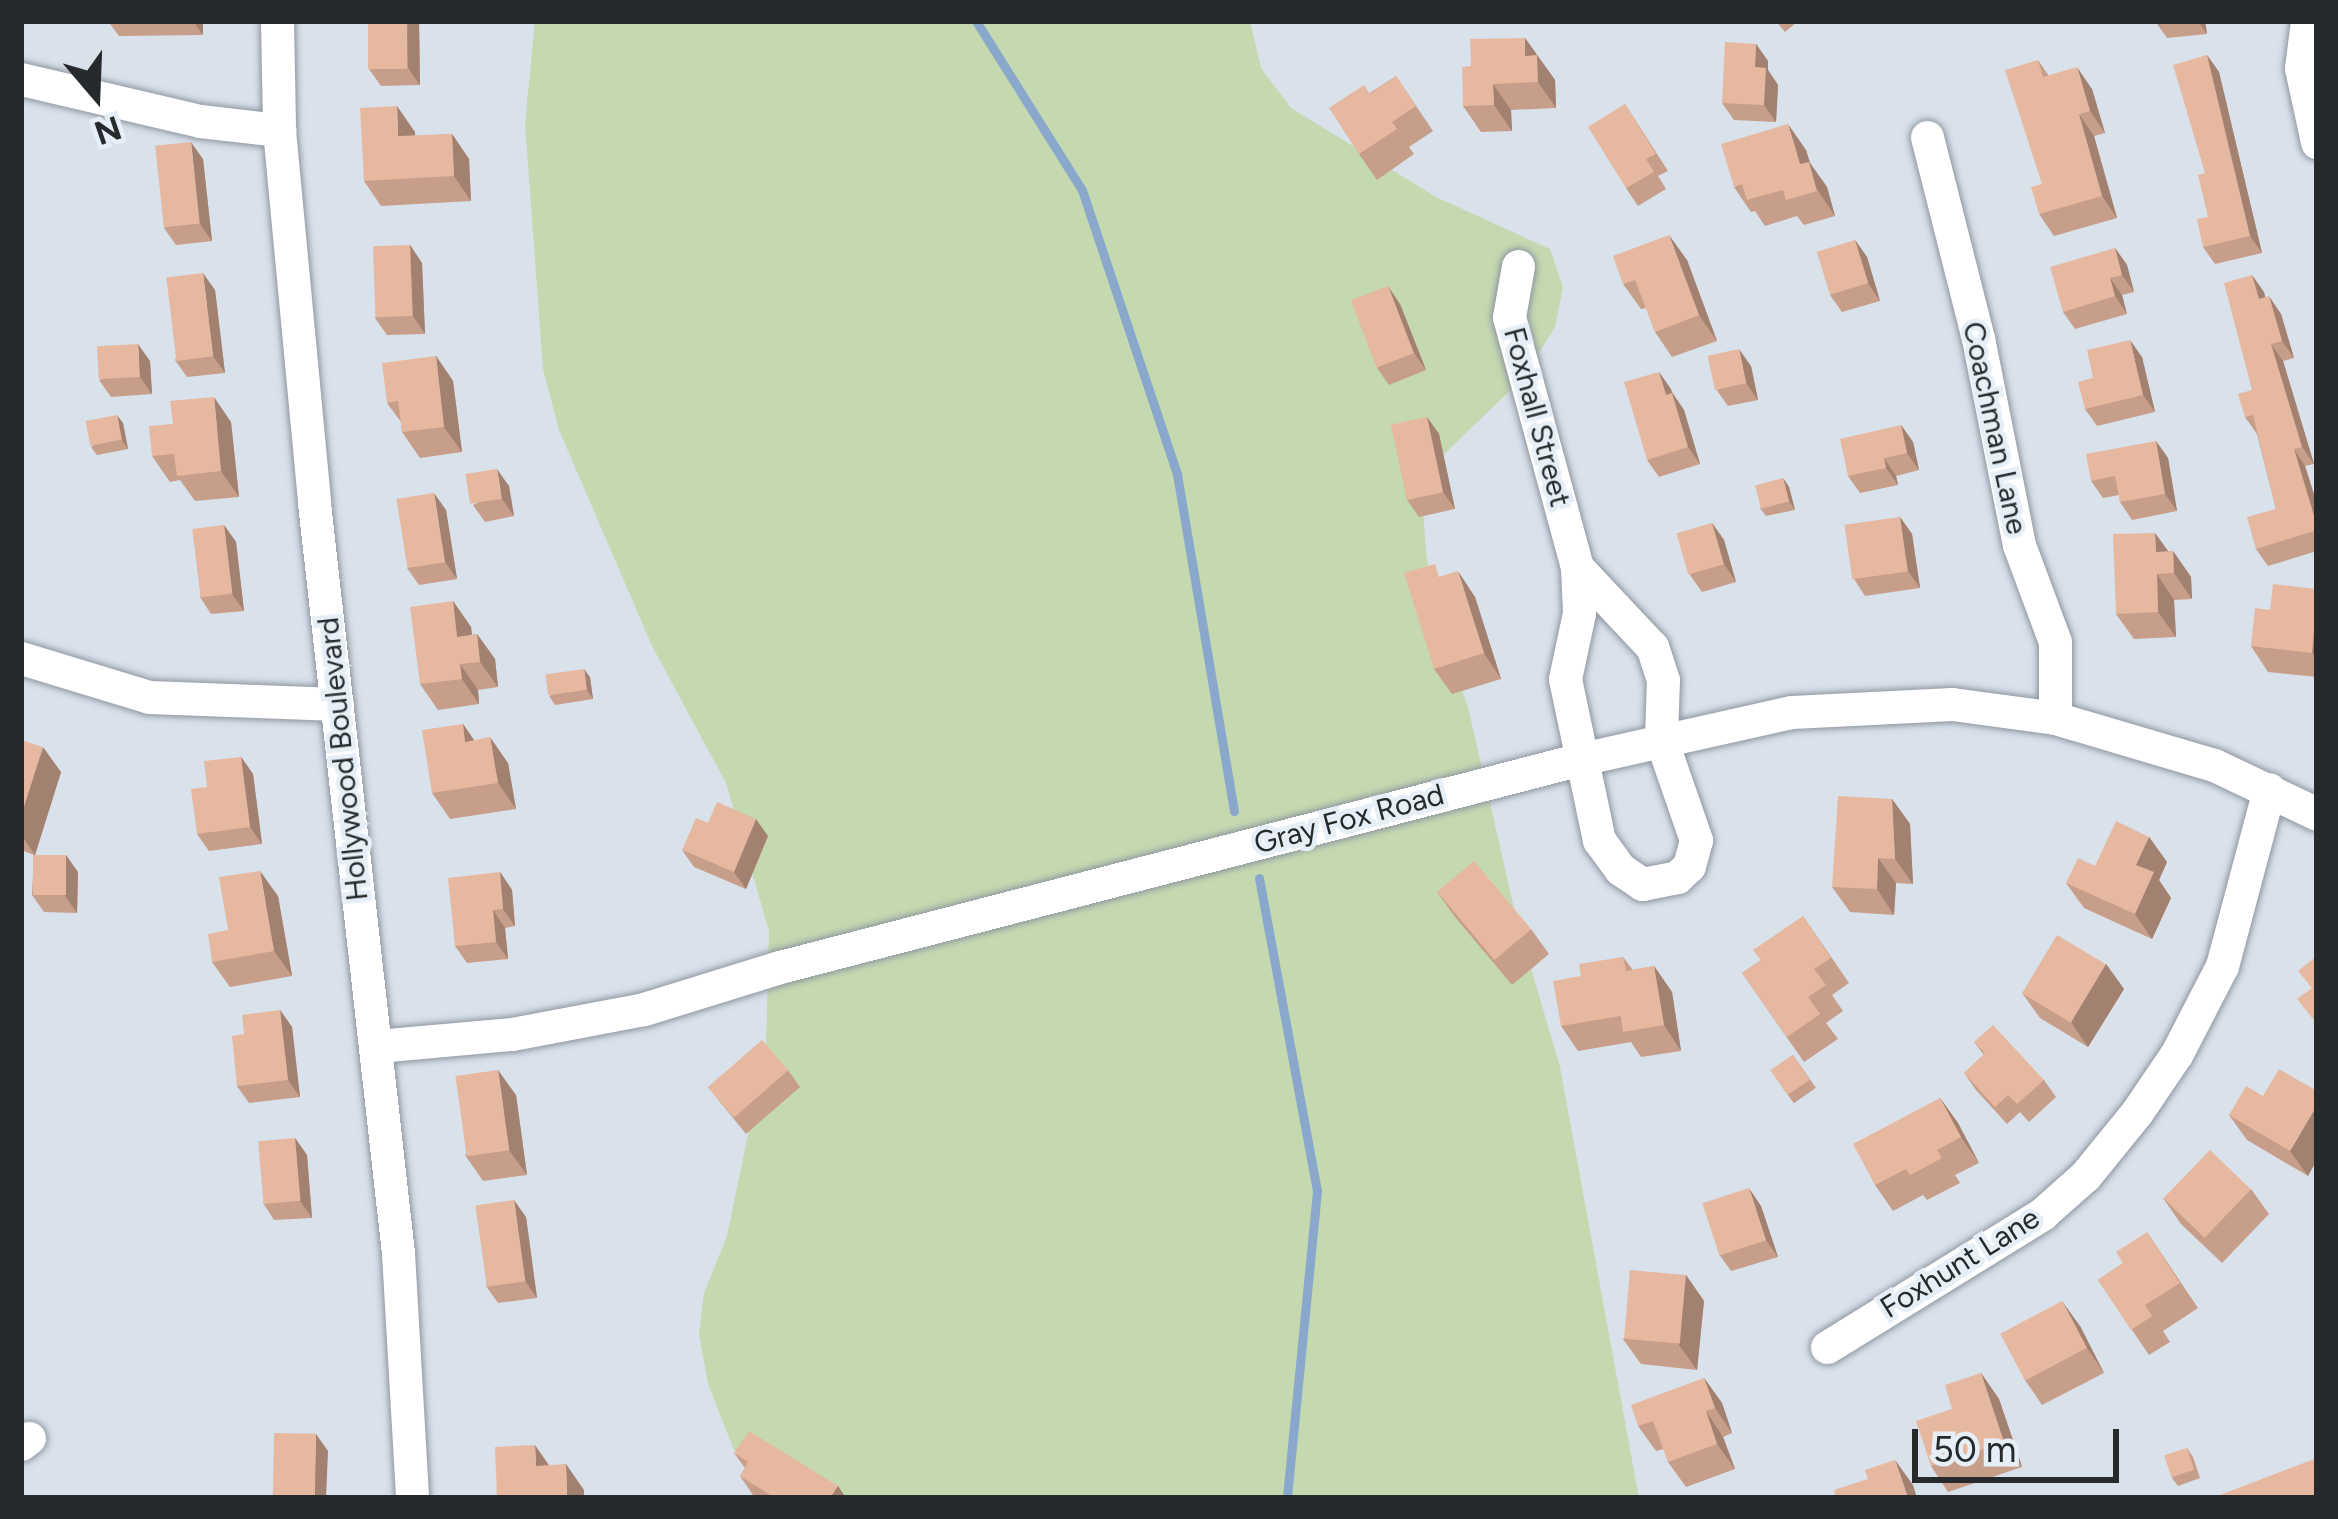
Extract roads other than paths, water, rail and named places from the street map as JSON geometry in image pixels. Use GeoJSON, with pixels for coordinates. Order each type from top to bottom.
{"type":"FeatureCollection","features":[{"type":"Feature","properties":{"kind":"street","name":"Hollywood Boulevard"},"geometry":{"type":"LineString","coordinates":[[277,21],[279,130],[398,1253],[412,1498]]}},
{"type":"Feature","properties":{"kind":"street"},"geometry":{"type":"LineString","coordinates":[[2306,21],[2301,68],[2317,142]]}},
{"type":"Feature","properties":{"kind":"street"},"geometry":{"type":"LineString","coordinates":[[21,79],[200,121],[279,130]]}},
{"type":"Feature","properties":{"kind":"street","name":"Coachman Lane"},"geometry":{"type":"LineString","coordinates":[[1927,137],[1978,338],[2019,545],[2055,642],[2055,718]]}},
{"type":"Feature","properties":{"kind":"street","name":"Foxhall Street"},"geometry":{"type":"LineString","coordinates":[[1518,266],[1508,317],[1577,567],[1579,613],[1565,679],[1599,840],[1620,869],[1642,884],[1660,881],[1689,866],[1696,840],[1661,739],[1663,680],[1652,647],[1577,567]]}},
{"type":"Feature","properties":{"kind":"street"},"geometry":{"type":"LineString","coordinates":[[21,658],[148,697],[337,704]]}},
{"type":"Feature","properties":{"kind":"street","name":"Gray Fox Road"},"geometry":{"type":"LineString","coordinates":[[376,1046],[512,1034],[622,1014],[780,967],[1581,759],[1738,721],[1845,706],[1952,704],[2055,718],[2164,747],[2269,789],[2317,814]]}},
{"type":"Feature","properties":{"kind":"street","name":"Foxhunt Lane"},"geometry":{"type":"LineString","coordinates":[[1827,1347],[2042,1214],[2085,1176],[2138,1112],[2197,1018],[2222,966],[2269,789]]}},
{"type":"Feature","properties":{"kind":"waterway"},"geometry":{"type":"LineString","coordinates":[[976,21],[1082,190],[1177,474],[1234,811]]}},
{"type":"Feature","properties":{"kind":"waterway"},"geometry":{"type":"LineString","coordinates":[[1259,878],[1317,1191],[1287,1498]]}}]}
